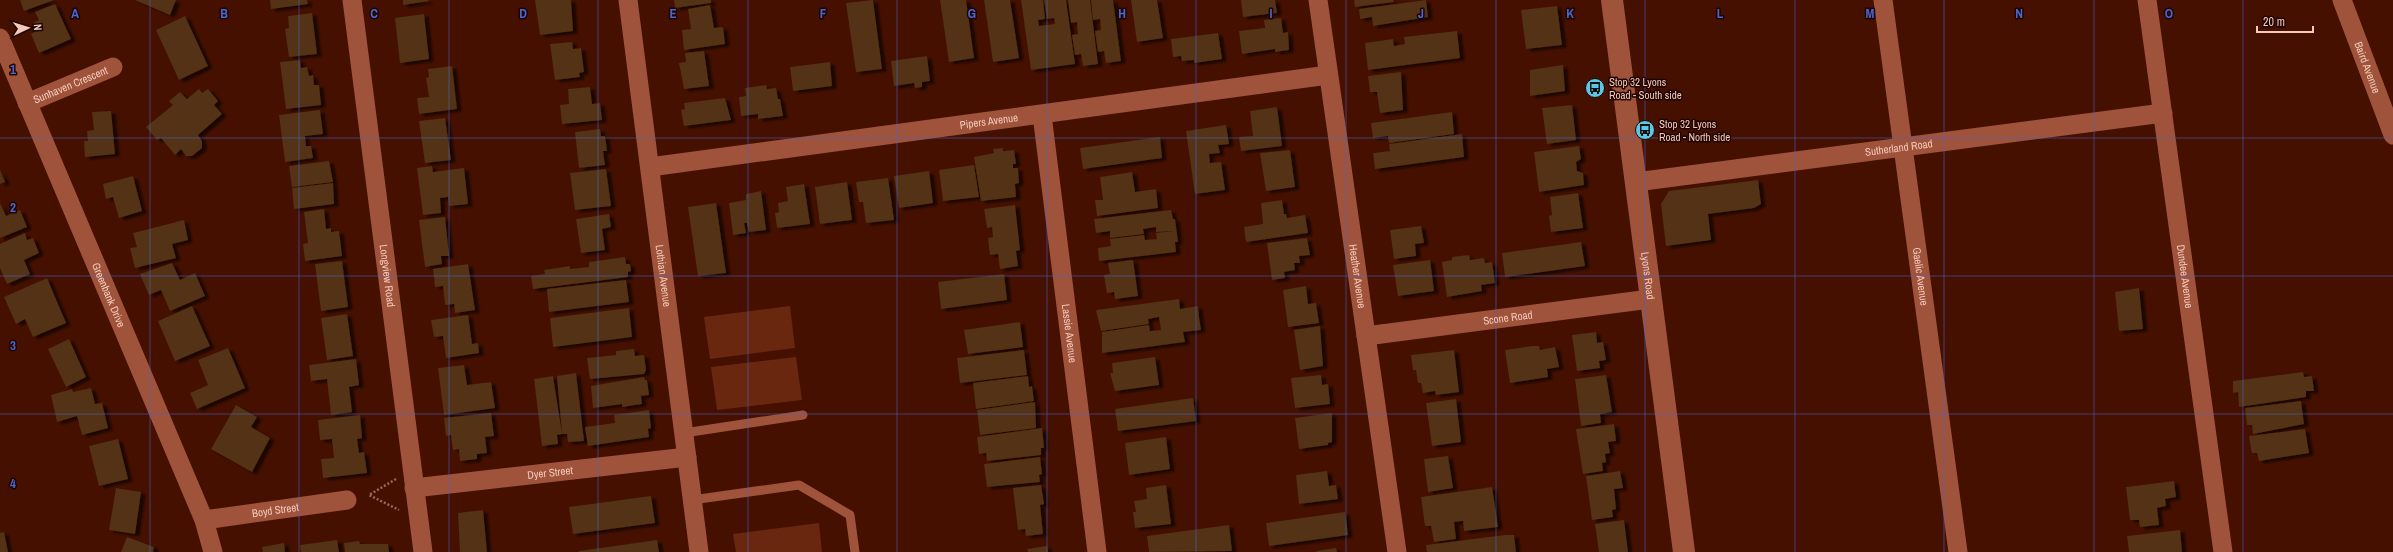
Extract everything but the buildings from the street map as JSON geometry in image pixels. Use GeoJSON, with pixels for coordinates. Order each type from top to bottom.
{"type":"FeatureCollection","features":[{"type":"Feature","properties":{"kind":"street","name":"Longview Road"},"geometry":{"type":"LineString","coordinates":[[352,0],[406,487],[423,552]]}},
{"type":"Feature","properties":{"kind":"street","name":"Lothian Avenue"},"geometry":{"type":"LineString","coordinates":[[628,0],[699,552]]}},
{"type":"Feature","properties":{"kind":"street","name":"Heather Avenue"},"geometry":{"type":"LineString","coordinates":[[1318,0],[1397,552]]}},
{"type":"Feature","properties":{"kind":"street","name":"Lyons Road"},"geometry":{"type":"LineString","coordinates":[[1612,0],[1684,552]]}},
{"type":"Feature","properties":{"kind":"street","name":"Gaelic Avenue"},"geometry":{"type":"LineString","coordinates":[[1883,0],[1958,552]]}},
{"type":"Feature","properties":{"kind":"street","name":"Dundee Avenue"},"geometry":{"type":"LineString","coordinates":[[2147,0],[2223,552]]}},
{"type":"Feature","properties":{"kind":"street","name":"Baird Avenue"},"geometry":{"type":"LineString","coordinates":[[2342,0],[2393,135]]}},
{"type":"Feature","properties":{"kind":"street","name":"Greenbank Drive"},"geometry":{"type":"LineString","coordinates":[[0,38],[204,520],[213,552]]}},
{"type":"Feature","properties":{"kind":"street","name":"Sunhaven Crescent"},"geometry":{"type":"LineString","coordinates":[[27,103],[113,67]]}},
{"type":"Feature","properties":{"kind":"street","name":"Pipers Avenue"},"geometry":{"type":"LineString","coordinates":[[650,167],[1328,75]]}},
{"type":"Feature","properties":{"kind":"street","name":"Sutherland Road"},"geometry":{"type":"LineString","coordinates":[[1636,182],[2163,113]]}},
{"type":"Feature","properties":{"kind":"street","name":"Lassie Avenue"},"geometry":{"type":"LineString","coordinates":[[1042,115],[1097,552]]}},
{"type":"Feature","properties":{"kind":"street","name":"Scone Road"},"geometry":{"type":"LineString","coordinates":[[1366,336],[1650,299]]}},
{"type":"Feature","properties":{"kind":"street","name":"Dyer Street"},"geometry":{"type":"LineString","coordinates":[[406,487],[687,457]]}},
{"type":"Feature","properties":{"kind":"street","name":"Boyd Street"},"geometry":{"type":"LineString","coordinates":[[204,520],[347,500]]}},
{"type":"Feature","properties":{"kind":"lane"},"geometry":{"type":"LineString","coordinates":[[684,433],[803,416]]}},
{"type":"Feature","properties":{"kind":"lane"},"geometry":{"type":"LineString","coordinates":[[692,500],[799,485],[850,515],[855,552]]}},
{"type":"Feature","properties":{"kind":"path"},"geometry":{"type":"LineString","coordinates":[[396,471],[397,478],[406,487]]}},
{"type":"Feature","properties":{"kind":"path"},"geometry":{"type":"LineString","coordinates":[[397,478],[369,495],[401,511],[400,505]]}},
{"type":"Feature","properties":{"kind":"shaded area"},"geometry":{"type":"Polygon","coordinates":[[[790,306],[795,348],[710,359],[704,317],[790,306]]]}},
{"type":"Feature","properties":{"kind":"shaded area"},"geometry":{"type":"Polygon","coordinates":[[[796,357],[802,400],[717,410],[711,367],[796,357]]]}},
{"type":"Feature","properties":{"kind":"shaded area"},"geometry":{"type":"Polygon","coordinates":[[[819,523],[822,552],[736,552],[733,534],[819,523]]]}},
{"type":"Feature","properties":{"kind":"place","name":"Stop 32 Lyons Road - South side"},"geometry":{"type":"Point","coordinates":[1595,88]}},
{"type":"Feature","properties":{"kind":"place","name":"Stop 32 Lyons Road - North side"},"geometry":{"type":"Point","coordinates":[1645,130]}}]}
